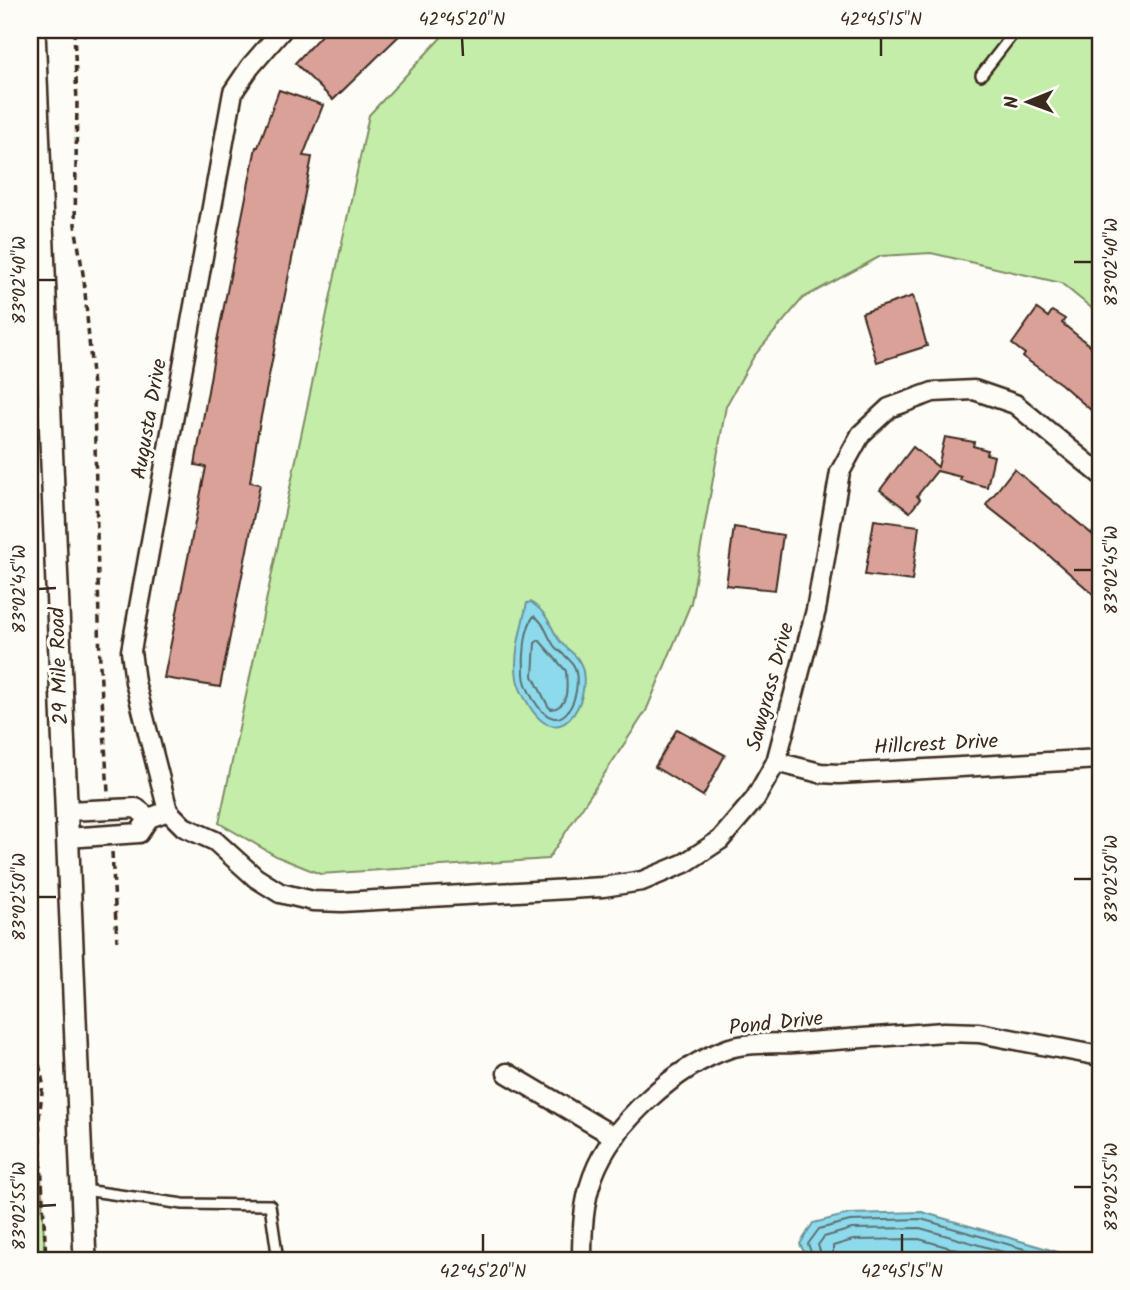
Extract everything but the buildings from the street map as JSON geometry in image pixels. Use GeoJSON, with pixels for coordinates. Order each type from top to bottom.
{"type":"FeatureCollection","features":[{"type":"Feature","properties":{"kind":"street","name":"29 Mile Road"},"geometry":{"type":"LineString","coordinates":[[34,30],[39,354],[66,811],[85,1260]]}},
{"type":"Feature","properties":{"kind":"street","name":"Augusta Drive"},"geometry":{"type":"LineString","coordinates":[[168,811],[135,682],[131,652],[233,92],[250,67],[282,30]]}},
{"type":"Feature","properties":{"kind":"street","name":"Sawgrass Drive"},"geometry":{"type":"LineString","coordinates":[[168,811],[184,827],[215,841],[256,878],[280,892],[313,901],[342,902],[603,887],[642,881],[685,863],[720,839],[755,799],[776,762],[816,610],[839,472],[861,434],[889,408],[933,393],[974,390],[1015,404],[1100,474]]}},
{"type":"Feature","properties":{"kind":"street","name":"Hillcrest Drive"},"geometry":{"type":"LineString","coordinates":[[776,762],[820,773],[839,774],[1100,759]]}},
{"type":"Feature","properties":{"kind":"street"},"geometry":{"type":"LineString","coordinates":[[66,811],[136,807],[149,817]]}},
{"type":"Feature","properties":{"kind":"street"},"geometry":{"type":"LineString","coordinates":[[67,838],[139,833],[149,817],[168,811]]}},
{"type":"Feature","properties":{"kind":"street","name":"Pond Drive"},"geometry":{"type":"LineString","coordinates":[[582,1260],[583,1220],[593,1175],[615,1137],[640,1107],[666,1083],[698,1062],[733,1047],[944,1032],[979,1033],[1100,1056]]}},
{"type":"Feature","properties":{"kind":"street"},"geometry":{"type":"LineString","coordinates":[[507,1073],[615,1137]]}},
{"type":"Feature","properties":{"kind":"lane"},"geometry":{"type":"LineString","coordinates":[[981,75],[1016,30]]}},
{"type":"Feature","properties":{"kind":"lane"},"geometry":{"type":"LineString","coordinates":[[82,1190],[183,1204],[270,1205],[278,1260]]}},
{"type":"Feature","properties":{"kind":"path"},"geometry":{"type":"LineString","coordinates":[[74,30],[78,103],[75,225],[84,281],[94,399],[100,666],[109,809]]}},
{"type":"Feature","properties":{"kind":"path"},"geometry":{"type":"LineString","coordinates":[[111,835],[117,941]]}},
{"type":"Feature","properties":{"kind":"path"},"geometry":{"type":"LineString","coordinates":[[30,945],[37,1054],[43,1083],[39,1119],[46,1260]]}},
{"type":"Feature","properties":{"kind":"green space"},"geometry":{"type":"Polygon","coordinates":[[[448,30],[1100,30],[1100,315],[1061,283],[931,253],[881,256],[803,298],[754,356],[726,406],[691,603],[646,711],[548,859],[320,874],[278,857],[219,823],[369,115],[448,30]]]}},
{"type":"Feature","properties":{"kind":"green space"},"geometry":{"type":"Polygon","coordinates":[[[30,935],[45,1260],[30,1260],[30,935]]]}},
{"type":"Feature","properties":{"kind":"water"},"geometry":{"type":"Polygon","coordinates":[[[531,602],[545,615],[559,640],[578,659],[583,672],[584,686],[574,714],[565,723],[554,726],[542,721],[530,707],[518,682],[516,659],[519,640],[527,603],[531,602]]]}},
{"type":"Feature","properties":{"kind":"water"},"geometry":{"type":"Polygon","coordinates":[[[922,1212],[1083,1260],[808,1260],[800,1244],[813,1223],[849,1214],[922,1212]]]}}]}
